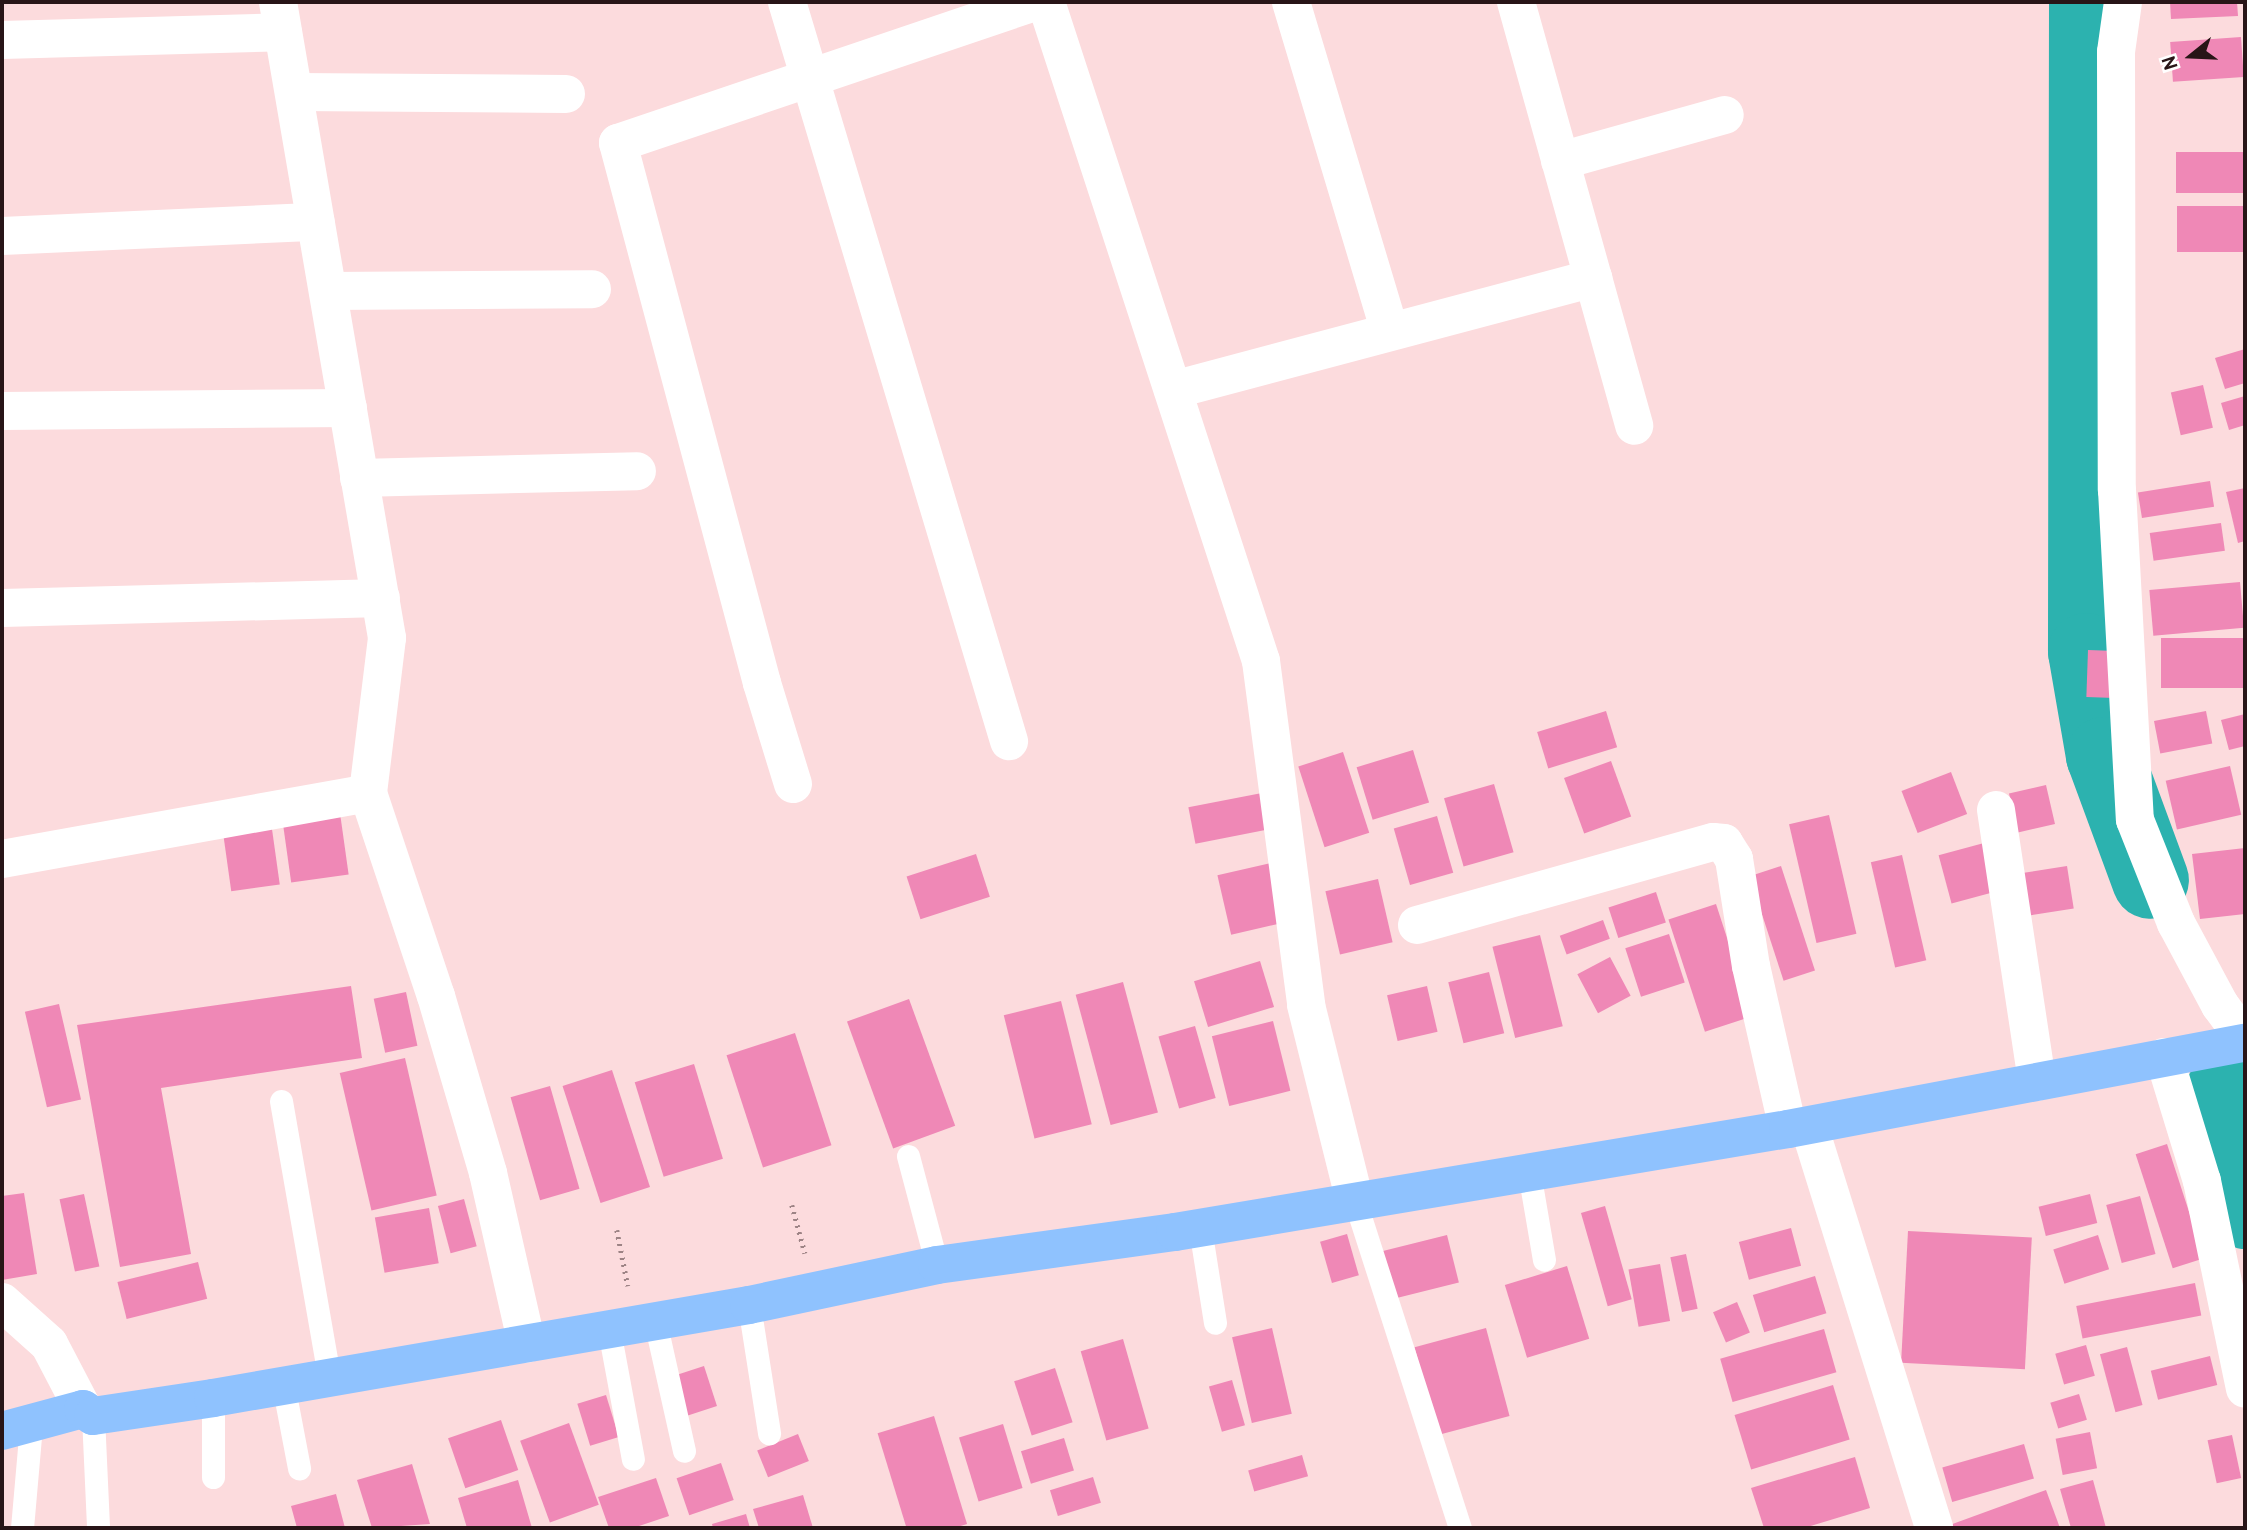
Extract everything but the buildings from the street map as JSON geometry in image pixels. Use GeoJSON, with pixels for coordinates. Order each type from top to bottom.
{"type":"FeatureCollection","features":[{"type":"Feature","properties":{"kind":"highway"},"geometry":{"type":"LineString","coordinates":[[16,1429],[88,1413],[213,1398],[749,1305],[937,1265],[1200,1228],[1799,1128],[2240,1043]]}},
{"type":"Feature","properties":{"kind":"street"},"geometry":{"type":"LineString","coordinates":[[787,2],[1009,741]]}},
{"type":"Feature","properties":{"kind":"street"},"geometry":{"type":"LineString","coordinates":[[793,784],[618,143],[812,80],[1035,2]]}},
{"type":"Feature","properties":{"kind":"street"},"geometry":{"type":"LineString","coordinates":[[1046,2],[1261,661],[1306,1005],[1355,1201]]}},
{"type":"Feature","properties":{"kind":"street"},"geometry":{"type":"LineString","coordinates":[[1290,2],[1390,331]]}},
{"type":"Feature","properties":{"kind":"street"},"geometry":{"type":"LineString","coordinates":[[1516,2],[1634,426]]}},
{"type":"Feature","properties":{"kind":"street"},"geometry":{"type":"LineString","coordinates":[[2123,2],[2116,52],[2117,463],[2127,727],[2135,820],[2201,971],[2240,1043]]}},
{"type":"Feature","properties":{"kind":"street"},"geometry":{"type":"LineString","coordinates":[[2,40],[280,17],[387,638],[368,793],[436,996],[484,1161],[527,1344]]}},
{"type":"Feature","properties":{"kind":"street"},"geometry":{"type":"LineString","coordinates":[[294,92],[566,94]]}},
{"type":"Feature","properties":{"kind":"street"},"geometry":{"type":"LineString","coordinates":[[1560,161],[1725,115]]}},
{"type":"Feature","properties":{"kind":"street"},"geometry":{"type":"LineString","coordinates":[[2,236],[316,222]]}},
{"type":"Feature","properties":{"kind":"street"},"geometry":{"type":"LineString","coordinates":[[1172,390],[1593,278]]}},
{"type":"Feature","properties":{"kind":"street"},"geometry":{"type":"LineString","coordinates":[[328,291],[592,289]]}},
{"type":"Feature","properties":{"kind":"street"},"geometry":{"type":"LineString","coordinates":[[2,411],[348,408]]}},
{"type":"Feature","properties":{"kind":"street"},"geometry":{"type":"LineString","coordinates":[[359,478],[637,471]]}},
{"type":"Feature","properties":{"kind":"street"},"geometry":{"type":"LineString","coordinates":[[2,608],[381,598]]}},
{"type":"Feature","properties":{"kind":"street"},"geometry":{"type":"LineString","coordinates":[[2,859],[368,793]]}},
{"type":"Feature","properties":{"kind":"street"},"geometry":{"type":"LineString","coordinates":[[1996,810],[2037,1082]]}},
{"type":"Feature","properties":{"kind":"street"},"geometry":{"type":"LineString","coordinates":[[1417,925],[1713,842],[1724,843],[1734,859],[1751,966],[1799,1128],[1934,1528]]}},
{"type":"Feature","properties":{"kind":"street"},"geometry":{"type":"LineString","coordinates":[[2172,1055],[2202,1181],[2245,1389]]}},
{"type":"Feature","properties":{"kind":"street"},"geometry":{"type":"LineString","coordinates":[[2,1302],[49,1344],[88,1413]]}},
{"type":"Feature","properties":{"kind":"lane"},"geometry":{"type":"LineString","coordinates":[[281,1101],[329,1377]]}},
{"type":"Feature","properties":{"kind":"lane"},"geometry":{"type":"LineString","coordinates":[[908,1156],[937,1265]]}},
{"type":"Feature","properties":{"kind":"lane"},"geometry":{"type":"LineString","coordinates":[[1529,1172],[1544,1260]]}},
{"type":"Feature","properties":{"kind":"lane"},"geometry":{"type":"LineString","coordinates":[[1355,1201],[1460,1528]]}},
{"type":"Feature","properties":{"kind":"lane"},"geometry":{"type":"LineString","coordinates":[[1200,1228],[1215,1323]]}},
{"type":"Feature","properties":{"kind":"lane"},"geometry":{"type":"LineString","coordinates":[[749,1305],[769,1433]]}},
{"type":"Feature","properties":{"kind":"lane"},"geometry":{"type":"LineString","coordinates":[[633,1325],[684,1451]]}},
{"type":"Feature","properties":{"kind":"lane"},"geometry":{"type":"LineString","coordinates":[[633,1325],[633,1459]]}},
{"type":"Feature","properties":{"kind":"lane"},"geometry":{"type":"LineString","coordinates":[[283,1384],[299,1468]]}},
{"type":"Feature","properties":{"kind":"lane"},"geometry":{"type":"LineString","coordinates":[[213,1398],[213,1477]]}},
{"type":"Feature","properties":{"kind":"lane"},"geometry":{"type":"LineString","coordinates":[[88,1413],[98,1528]]}},
{"type":"Feature","properties":{"kind":"lane"},"geometry":{"type":"LineString","coordinates":[[16,1429],[22,1528]]}},
{"type":"Feature","properties":{"kind":"path"},"geometry":{"type":"LineString","coordinates":[[617,1230],[633,1325]]}},
{"type":"Feature","properties":{"kind":"waterway"},"geometry":{"type":"LineString","coordinates":[[2087,2],[2086,651],[2104,755],[2150,880]]}},
{"type":"Feature","properties":{"kind":"waterway"},"geometry":{"type":"LineString","coordinates":[[2223,1091],[2245,1210]]}}]}
